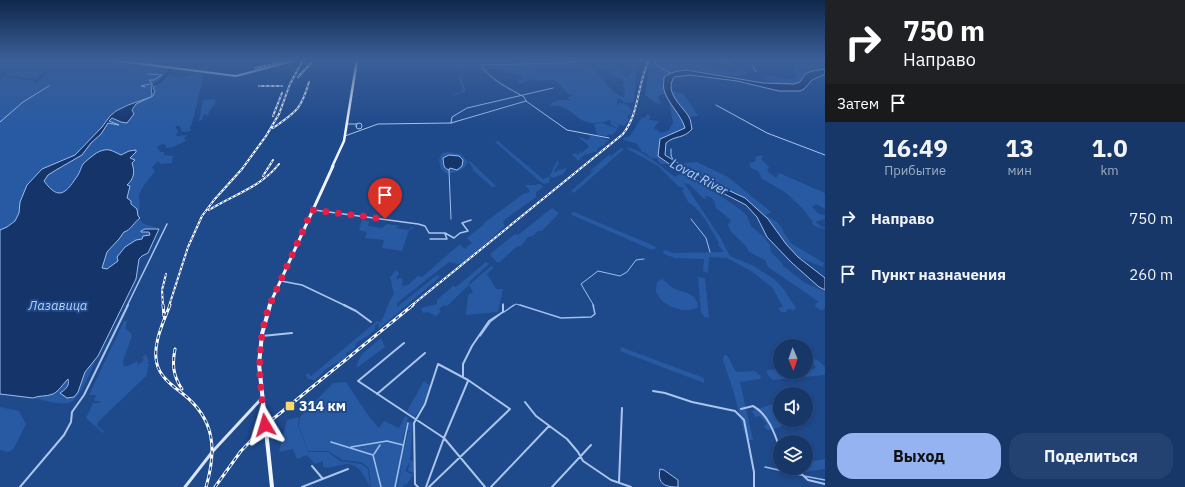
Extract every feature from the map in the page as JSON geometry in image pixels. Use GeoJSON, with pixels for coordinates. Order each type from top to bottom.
{"type":"FeatureCollection","features":[{"type":"Feature","properties":{"kind":"main road"},"geometry":{"type":"LineString","coordinates":[[272,487],[259,361],[262,336],[268,309],[345,136],[353,83]]}},
{"type":"Feature","properties":{"kind":"street"},"geometry":{"type":"LineString","coordinates":[[500,83],[511,91],[523,95],[526,98],[526,101],[567,130],[609,138]]}},
{"type":"Feature","properties":{"kind":"street"},"geometry":{"type":"LineString","coordinates":[[0,122],[23,102],[50,86]]}},
{"type":"Feature","properties":{"kind":"street"},"geometry":{"type":"LineString","coordinates":[[451,124],[452,117],[467,108],[553,88]]}},
{"type":"Feature","properties":{"kind":"street"},"geometry":{"type":"LineString","coordinates":[[345,136],[378,124],[451,124],[526,101]]}},
{"type":"Feature","properties":{"kind":"street"},"geometry":{"type":"LineString","coordinates":[[716,105],[767,133],[825,155]]}},
{"type":"Feature","properties":{"kind":"street"},"geometry":{"type":"LineString","coordinates":[[347,124],[363,124],[368,127]]}},
{"type":"Feature","properties":{"kind":"street"},"geometry":{"type":"LineString","coordinates":[[357,124],[356,127],[359,128],[362,127],[363,124]]}},
{"type":"Feature","properties":{"kind":"street"},"geometry":{"type":"LineString","coordinates":[[312,210],[418,224],[425,226],[429,233],[450,234],[454,238],[460,233],[468,231],[462,223],[471,220]]}},
{"type":"Feature","properties":{"kind":"street"},"geometry":{"type":"LineString","coordinates":[[20,487],[64,435],[71,422],[72,412],[84,395],[167,224]]}},
{"type":"Feature","properties":{"kind":"street"},"geometry":{"type":"LineString","coordinates":[[430,239],[447,239],[444,233]]}},
{"type":"Feature","properties":{"kind":"street"},"geometry":{"type":"LineString","coordinates":[[281,281],[302,285],[356,310],[371,322]]}},
{"type":"Feature","properties":{"kind":"street"},"geometry":{"type":"LineString","coordinates":[[463,377],[463,364],[472,346],[489,321],[504,309],[503,304]]}},
{"type":"Feature","properties":{"kind":"street"},"geometry":{"type":"LineString","coordinates":[[262,336],[292,333]]}},
{"type":"Feature","properties":{"kind":"street"},"geometry":{"type":"LineString","coordinates":[[404,343],[360,378],[360,383],[444,438],[485,487]]}},
{"type":"Feature","properties":{"kind":"street"},"geometry":{"type":"LineString","coordinates":[[377,394],[424,354]]}},
{"type":"Feature","properties":{"kind":"street"},"geometry":{"type":"LineString","coordinates":[[418,487],[415,484],[415,419],[424,404],[432,385],[438,364],[451,368],[510,409],[428,487]]}},
{"type":"Feature","properties":{"kind":"street"},"geometry":{"type":"LineString","coordinates":[[428,487],[444,438],[469,381]]}},
{"type":"Feature","properties":{"kind":"street"},"geometry":{"type":"LineString","coordinates":[[653,392],[665,393],[692,402],[735,411],[744,420],[754,472],[754,487]]}},
{"type":"Feature","properties":{"kind":"street"},"geometry":{"type":"LineString","coordinates":[[185,487],[213,451],[262,398]]}},
{"type":"Feature","properties":{"kind":"street"},"geometry":{"type":"LineString","coordinates":[[525,402],[536,416],[567,439],[578,452],[583,461],[611,480],[631,487]]}},
{"type":"Feature","properties":{"kind":"street"},"geometry":{"type":"LineString","coordinates":[[741,408],[753,406],[759,409],[775,435]]}},
{"type":"Feature","properties":{"kind":"street"},"geometry":{"type":"LineString","coordinates":[[619,483],[622,408]]}},
{"type":"Feature","properties":{"kind":"street"},"geometry":{"type":"LineString","coordinates":[[491,487],[549,426]]}},
{"type":"Feature","properties":{"kind":"street"},"geometry":{"type":"LineString","coordinates":[[552,487],[592,445]]}},
{"type":"Feature","properties":{"kind":"street"},"geometry":{"type":"LineString","coordinates":[[312,466],[323,479]]}},
{"type":"Feature","properties":{"kind":"street"},"geometry":{"type":"LineString","coordinates":[[302,487],[348,469]]}},
{"type":"Feature","properties":{"kind":"street"},"geometry":{"type":"LineString","coordinates":[[801,475],[808,480],[825,484]]}},
{"type":"Feature","properties":{"kind":"shaded area"},"geometry":{"type":"Polygon","coordinates":[[[0,83],[35,83],[38,86],[37,83],[156,83],[151,87],[151,97],[116,111],[75,155],[42,169],[27,185],[20,202],[19,213],[15,221],[0,230],[0,83]]]}},
{"type":"Feature","properties":{"kind":"shaded area"},"geometry":{"type":"Polygon","coordinates":[[[157,83],[202,83],[192,124],[190,126],[191,131],[182,132],[180,126],[175,126],[178,131],[176,135],[187,135],[184,138],[186,141],[173,147],[166,148],[166,145],[162,144],[157,147],[160,152],[164,152],[164,155],[173,156],[172,163],[160,164],[159,161],[152,167],[155,172],[140,193],[140,206],[138,212],[127,198],[130,192],[126,185],[132,163],[129,151],[121,155],[108,150],[102,150],[97,153],[83,164],[74,181],[63,192],[59,193],[55,191],[44,181],[48,175],[82,155],[91,143],[101,134],[108,122],[113,118],[124,122],[129,120],[136,104],[153,96],[153,88],[157,83]]]}},
{"type":"Feature","properties":{"kind":"shaded area"},"geometry":{"type":"Polygon","coordinates":[[[460,83],[463,83],[466,91],[453,96],[453,94],[463,90],[460,83]]]}},
{"type":"Feature","properties":{"kind":"shaded area"},"geometry":{"type":"Polygon","coordinates":[[[557,83],[606,83],[616,93],[624,97],[625,89],[622,86],[624,83],[636,83],[634,102],[625,103],[619,98],[617,100],[617,106],[620,103],[624,104],[629,106],[632,111],[631,114],[627,116],[629,120],[624,126],[617,124],[619,127],[617,128],[611,125],[610,120],[600,123],[585,122],[561,106],[552,106],[550,104],[560,100],[571,100],[567,98],[574,95],[569,94],[557,83]]]}},
{"type":"Feature","properties":{"kind":"shaded area"},"geometry":{"type":"Polygon","coordinates":[[[647,83],[669,83],[664,89],[666,93],[658,96],[661,104],[655,103],[645,95],[647,83]]]}},
{"type":"Feature","properties":{"kind":"shaded area"},"geometry":{"type":"Polygon","coordinates":[[[773,83],[797,83],[785,85],[773,83]]]}},
{"type":"Feature","properties":{"kind":"shaded area"},"geometry":{"type":"Polygon","coordinates":[[[672,91],[684,94],[698,116],[689,117],[676,102],[672,91]]]}},
{"type":"Feature","properties":{"kind":"shaded area"},"geometry":{"type":"Polygon","coordinates":[[[203,100],[216,100],[208,116],[204,114],[202,120],[199,121],[203,100]]]}},
{"type":"Feature","properties":{"kind":"shaded area"},"geometry":{"type":"Polygon","coordinates":[[[669,100],[685,128],[671,134],[658,156],[668,164],[660,164],[657,158],[651,158],[646,153],[642,152],[637,144],[624,140],[623,138],[630,136],[642,117],[645,118],[647,114],[650,116],[649,120],[659,121],[654,128],[659,131],[659,133],[668,131],[673,123],[669,100]]]}},
{"type":"Feature","properties":{"kind":"shaded area"},"geometry":{"type":"Polygon","coordinates":[[[602,123],[618,129],[612,135],[597,135],[594,124],[602,123]]]}},
{"type":"Feature","properties":{"kind":"shaded area"},"geometry":{"type":"Polygon","coordinates":[[[576,133],[596,136],[608,140],[604,145],[597,149],[598,151],[584,155],[578,161],[572,154],[576,153],[578,155],[578,151],[581,153],[589,147],[577,136],[588,140],[591,136],[576,133]]]}},
{"type":"Feature","properties":{"kind":"shaded area"},"geometry":{"type":"Polygon","coordinates":[[[498,141],[543,179],[549,177],[557,161],[559,162],[554,172],[566,168],[566,170],[563,174],[553,178],[550,176],[549,183],[543,184],[495,142],[498,141]]]}},
{"type":"Feature","properties":{"kind":"shaded area"},"geometry":{"type":"Polygon","coordinates":[[[621,148],[624,149],[574,193],[571,191],[596,169],[591,172],[590,171],[610,154],[611,155],[609,158],[621,148]]]}},
{"type":"Feature","properties":{"kind":"shaded area"},"geometry":{"type":"Polygon","coordinates":[[[626,148],[638,151],[645,155],[675,177],[680,174],[699,182],[741,210],[747,216],[751,226],[764,237],[770,245],[771,252],[783,264],[782,265],[805,283],[825,292],[825,307],[823,310],[820,310],[815,306],[816,303],[819,302],[768,267],[765,260],[749,252],[745,245],[731,232],[728,225],[731,220],[716,208],[713,199],[705,196],[706,199],[704,199],[689,184],[684,183],[720,237],[730,256],[752,265],[774,279],[783,288],[796,308],[794,310],[787,309],[786,312],[781,312],[778,308],[783,307],[772,287],[751,271],[727,258],[709,257],[708,273],[703,271],[704,259],[675,258],[664,254],[663,251],[665,250],[673,253],[724,252],[718,245],[719,243],[701,214],[688,202],[682,190],[684,190],[683,187],[679,187],[658,166],[626,148]]]}},
{"type":"Feature","properties":{"kind":"shaded area"},"geometry":{"type":"Polygon","coordinates":[[[449,152],[461,154],[468,161],[463,169],[447,174],[441,169],[439,160],[442,153],[449,152]]]}},
{"type":"Feature","properties":{"kind":"shaded area"},"geometry":{"type":"Polygon","coordinates":[[[761,155],[763,156],[761,159],[769,167],[767,171],[776,178],[779,173],[825,193],[825,209],[816,204],[812,207],[819,214],[825,215],[825,219],[815,222],[822,227],[825,227],[825,229],[819,228],[812,224],[813,222],[802,208],[786,193],[761,178],[759,172],[750,167],[750,163],[756,161],[755,157],[761,155]]]}},
{"type":"Feature","properties":{"kind":"shaded area"},"geometry":{"type":"Polygon","coordinates":[[[468,161],[496,186],[492,187],[473,170],[468,161]]]}},
{"type":"Feature","properties":{"kind":"shaded area"},"geometry":{"type":"Polygon","coordinates":[[[697,162],[728,177],[771,212],[766,215],[777,222],[792,244],[824,263],[823,267],[798,257],[786,245],[768,219],[729,190],[700,177],[677,164],[697,162]]]}},
{"type":"Feature","properties":{"kind":"shaded area"},"geometry":{"type":"Polygon","coordinates":[[[540,184],[543,186],[536,192],[536,197],[503,221],[505,226],[462,265],[449,262],[397,303],[397,307],[437,275],[440,277],[380,328],[378,327],[379,323],[375,325],[375,329],[368,336],[356,343],[355,348],[346,353],[347,357],[326,369],[315,380],[308,379],[306,375],[308,373],[311,376],[377,321],[381,322],[394,294],[390,277],[396,270],[399,273],[396,279],[402,278],[402,286],[408,285],[418,276],[422,277],[460,244],[464,249],[472,243],[467,238],[484,223],[523,194],[528,193],[530,191],[525,185],[540,184]]]}},
{"type":"Feature","properties":{"kind":"shaded area"},"geometry":{"type":"Polygon","coordinates":[[[552,208],[559,213],[542,231],[538,231],[533,236],[528,237],[522,245],[516,247],[500,262],[496,262],[490,254],[515,234],[518,235],[552,208]]]}},
{"type":"Feature","properties":{"kind":"shaded area"},"geometry":{"type":"Polygon","coordinates":[[[574,212],[656,247],[655,249],[650,249],[572,215],[571,213],[574,212]]]}},
{"type":"Feature","properties":{"kind":"shaded area"},"geometry":{"type":"Polygon","coordinates":[[[139,219],[144,224],[158,228],[147,229],[141,232],[149,232],[150,235],[138,242],[116,264],[104,269],[102,268],[107,252],[124,232],[139,219]]]}},
{"type":"Feature","properties":{"kind":"shaded area"},"geometry":{"type":"Polygon","coordinates":[[[362,220],[369,221],[368,226],[382,228],[387,224],[400,226],[395,228],[409,230],[402,251],[382,248],[384,240],[365,238],[367,232],[359,230],[362,220]]]}},
{"type":"Feature","properties":{"kind":"shaded area"},"geometry":{"type":"Polygon","coordinates":[[[486,262],[489,264],[469,282],[469,285],[447,306],[444,305],[439,309],[441,311],[436,316],[428,312],[423,313],[421,308],[437,304],[437,300],[453,286],[456,287],[486,262]]]}},
{"type":"Feature","properties":{"kind":"shaded area"},"geometry":{"type":"Polygon","coordinates":[[[491,266],[494,267],[487,274],[496,289],[503,289],[498,312],[466,315],[468,295],[473,292],[469,285],[491,266]]]}},
{"type":"Feature","properties":{"kind":"shaded area"},"geometry":{"type":"Polygon","coordinates":[[[698,277],[705,278],[709,318],[704,317],[701,312],[698,277]]]}},
{"type":"Feature","properties":{"kind":"shaded area"},"geometry":{"type":"Polygon","coordinates":[[[662,279],[673,288],[693,296],[698,307],[687,310],[674,308],[668,305],[658,296],[656,291],[657,282],[662,279]]]}},
{"type":"Feature","properties":{"kind":"shaded area"},"geometry":{"type":"Polygon","coordinates":[[[124,321],[127,321],[125,329],[130,332],[132,336],[123,361],[124,366],[128,366],[137,361],[138,365],[142,362],[144,359],[142,358],[146,354],[149,362],[146,364],[149,364],[148,370],[146,376],[98,422],[97,425],[104,432],[103,433],[86,418],[93,403],[99,403],[100,401],[94,401],[96,395],[89,395],[124,321]]]}},
{"type":"Feature","properties":{"kind":"shaded area"},"geometry":{"type":"Polygon","coordinates":[[[381,338],[385,347],[358,367],[356,366],[362,354],[381,338]]]}},
{"type":"Feature","properties":{"kind":"shaded area"},"geometry":{"type":"Polygon","coordinates":[[[621,347],[704,378],[704,383],[620,351],[621,347]]]}},
{"type":"Feature","properties":{"kind":"shaded area"},"geometry":{"type":"Polygon","coordinates":[[[724,355],[727,355],[736,372],[754,371],[761,376],[760,379],[740,382],[753,440],[749,440],[744,432],[734,393],[723,360],[724,355]]]}},
{"type":"Feature","properties":{"kind":"shaded area"},"geometry":{"type":"Polygon","coordinates":[[[98,356],[77,397],[72,401],[68,403],[60,403],[33,398],[55,393],[67,379],[68,384],[65,391],[61,392],[67,398],[98,356]]]}},
{"type":"Feature","properties":{"kind":"shaded area"},"geometry":{"type":"Polygon","coordinates":[[[813,360],[819,361],[825,367],[825,375],[813,376],[813,369],[816,367],[813,364],[813,360]]]}},
{"type":"Feature","properties":{"kind":"shaded area"},"geometry":{"type":"Polygon","coordinates":[[[767,370],[773,370],[773,379],[783,379],[773,380],[767,374],[767,370]]]}},
{"type":"Feature","properties":{"kind":"shaded area"},"geometry":{"type":"Polygon","coordinates":[[[424,381],[431,386],[424,403],[415,417],[407,411],[424,381]]]}},
{"type":"Feature","properties":{"kind":"shaded area"},"geometry":{"type":"Polygon","coordinates":[[[346,382],[368,415],[379,428],[384,421],[399,428],[405,416],[408,418],[403,439],[405,446],[408,432],[412,432],[407,431],[409,422],[413,423],[410,460],[414,462],[414,473],[408,471],[410,461],[405,471],[413,475],[407,484],[403,485],[403,487],[398,487],[404,453],[397,487],[371,487],[369,468],[361,462],[342,460],[328,451],[308,451],[299,426],[300,417],[333,383],[346,382]]]}},
{"type":"Feature","properties":{"kind":"shaded area"},"geometry":{"type":"Polygon","coordinates":[[[773,404],[773,427],[780,427],[767,430],[764,426],[767,424],[760,416],[756,417],[751,411],[773,404]]]}},
{"type":"Feature","properties":{"kind":"shaded area"},"geometry":{"type":"Polygon","coordinates":[[[0,407],[19,411],[26,424],[14,448],[9,452],[0,450],[0,407]]]}},
{"type":"Feature","properties":{"kind":"shaded area"},"geometry":{"type":"Polygon","coordinates":[[[299,417],[298,425],[308,452],[328,452],[340,461],[361,464],[368,469],[370,487],[361,471],[351,464],[323,467],[323,461],[315,464],[307,455],[297,459],[293,449],[279,452],[287,420],[299,417]]]}},
{"type":"Feature","properties":{"kind":"shaded area"},"geometry":{"type":"Polygon","coordinates":[[[825,459],[825,469],[813,471],[813,461],[825,459]]]}},
{"type":"Feature","properties":{"kind":"water"},"geometry":{"type":"Polygon","coordinates":[[[158,83],[153,88],[155,91],[151,97],[151,87],[158,83]]]}},
{"type":"Feature","properties":{"kind":"water","name":"Lovat River"},"geometry":{"type":"Polygon","coordinates":[[[664,83],[671,83],[673,94],[689,117],[692,129],[683,136],[666,143],[665,155],[700,177],[745,198],[768,219],[786,244],[798,257],[825,278],[825,290],[819,287],[792,263],[767,237],[757,217],[746,205],[678,170],[658,156],[660,139],[685,128],[681,118],[668,100],[664,90],[664,83]]]}},
{"type":"Feature","properties":{"kind":"water"},"geometry":{"type":"Polygon","coordinates":[[[744,83],[761,83],[794,84],[810,83],[800,91],[779,91],[744,83]]]}},
{"type":"Feature","properties":{"kind":"water","name":"Лазавица"},"geometry":{"type":"Polygon","coordinates":[[[151,97],[136,104],[132,110],[134,114],[127,123],[112,118],[109,121],[119,125],[108,123],[101,134],[91,143],[82,155],[48,175],[44,181],[55,192],[63,192],[67,190],[79,174],[83,164],[102,150],[112,151],[121,155],[129,151],[136,150],[130,158],[135,160],[132,163],[134,172],[127,185],[130,186],[127,198],[137,209],[138,216],[140,218],[129,230],[124,232],[107,252],[102,268],[107,269],[118,261],[117,257],[125,247],[136,240],[142,239],[143,236],[150,235],[149,232],[141,231],[145,229],[159,229],[148,253],[139,259],[136,279],[98,356],[85,372],[78,392],[74,397],[67,398],[60,393],[68,386],[68,379],[57,391],[50,395],[33,398],[0,394],[0,230],[15,221],[19,213],[20,202],[27,185],[42,169],[75,155],[116,111],[151,97]]]}},
{"type":"Feature","properties":{"kind":"water"},"geometry":{"type":"Polygon","coordinates":[[[449,155],[459,156],[463,160],[462,166],[457,170],[450,168],[449,170],[446,168],[444,166],[443,158],[449,155]]]}},
{"type":"Feature","properties":{"kind":"water"},"geometry":{"type":"Polygon","coordinates":[[[660,469],[664,470],[678,480],[678,487],[663,484],[659,474],[660,469]]]}},
{"type":"Feature","properties":{"kind":"waterway","name":"Лазавица"},"geometry":{"type":"LineString","coordinates":[[152,83],[151,85],[153,85]]}},
{"type":"Feature","properties":{"kind":"waterway","name":"Лазавица"},"geometry":{"type":"LineString","coordinates":[[154,85],[158,83]]}},
{"type":"Feature","properties":{"kind":"waterway"},"geometry":{"type":"LineString","coordinates":[[145,87],[141,86],[150,84]]}},
{"type":"Feature","properties":{"kind":"waterway","name":"Lovat River"},"geometry":{"type":"LineString","coordinates":[[671,149],[671,155],[674,163]]}},
{"type":"Feature","properties":{"kind":"waterway"},"geometry":{"type":"LineString","coordinates":[[449,170],[451,219]]}},
{"type":"Feature","properties":{"kind":"waterway"},"geometry":{"type":"LineString","coordinates":[[691,219],[706,238],[710,252]]}},
{"type":"Feature","properties":{"kind":"waterway"},"geometry":{"type":"LineString","coordinates":[[594,306],[581,284],[598,271],[620,276],[627,272],[636,260],[644,259]]}},
{"type":"Feature","properties":{"kind":"waterway"},"geometry":{"type":"LineString","coordinates":[[513,306],[516,304],[523,306]]}},
{"type":"Feature","properties":{"kind":"waterway"},"geometry":{"type":"LineString","coordinates":[[504,312],[514,305]]}},
{"type":"Feature","properties":{"kind":"waterway"},"geometry":{"type":"LineString","coordinates":[[520,305],[561,318],[591,317],[595,314],[593,305]]}},
{"type":"Feature","properties":{"kind":"waterway"},"geometry":{"type":"LineString","coordinates":[[480,336],[490,322],[499,315]]}},
{"type":"Feature","properties":{"kind":"waterway"},"geometry":{"type":"LineString","coordinates":[[395,487],[408,423]]}},
{"type":"Feature","properties":{"kind":"waterway"},"geometry":{"type":"LineString","coordinates":[[351,447],[387,441],[403,445]]}},
{"type":"Feature","properties":{"kind":"waterway"},"geometry":{"type":"LineString","coordinates":[[331,442],[373,455],[381,487]]}},
{"type":"Feature","properties":{"kind":"waterway"},"geometry":{"type":"LineString","coordinates":[[374,454],[380,445]]}},
{"type":"Feature","properties":{"kind":"waterway"},"geometry":{"type":"LineString","coordinates":[[765,467],[773,469]]}},
{"type":"Feature","properties":{"kind":"waterway"},"geometry":{"type":"LineString","coordinates":[[804,476],[825,480]]}},
{"type":"Feature","properties":{"kind":"railway"},"geometry":{"type":"LineString","coordinates":[[169,306],[188,247],[202,216],[214,200],[242,169],[266,136],[279,114],[291,83]]}},
{"type":"Feature","properties":{"kind":"railway"},"geometry":{"type":"LineString","coordinates":[[273,128],[297,110],[309,83]]}},
{"type":"Feature","properties":{"kind":"railway"},"geometry":{"type":"LineString","coordinates":[[411,306],[623,134],[633,117],[641,83]]}},
{"type":"Feature","properties":{"kind":"railway"},"geometry":{"type":"LineString","coordinates":[[259,86],[282,86]]}},
{"type":"Feature","properties":{"kind":"railway"},"geometry":{"type":"LineString","coordinates":[[273,116],[282,93]]}},
{"type":"Feature","properties":{"kind":"railway"},"geometry":{"type":"LineString","coordinates":[[263,176],[273,160]]}},
{"type":"Feature","properties":{"kind":"railway"},"geometry":{"type":"LineString","coordinates":[[209,210],[255,185],[264,179],[279,164]]}},
{"type":"Feature","properties":{"kind":"railway"},"geometry":{"type":"LineString","coordinates":[[163,306],[162,290],[166,274]]}},
{"type":"Feature","properties":{"kind":"railway"},"geometry":{"type":"LineString","coordinates":[[163,305],[164,316]]}},
{"type":"Feature","properties":{"kind":"railway"},"geometry":{"type":"LineString","coordinates":[[170,305],[157,342],[157,364],[164,377],[194,404],[202,414],[207,425],[211,436],[212,460],[206,487]]}},
{"type":"Feature","properties":{"kind":"railway"},"geometry":{"type":"LineString","coordinates":[[215,487],[241,451],[268,423],[413,305]]}},
{"type":"Feature","properties":{"kind":"railway"},"geometry":{"type":"LineString","coordinates":[[175,349],[174,370],[182,389]]}},
{"type":"Feature","properties":{"kind":"place","name":"314 км"},"geometry":{"type":"Point","coordinates":[290,406]}},
{"type":"Feature","properties":{"kind":"route"},"geometry":{"type":"LineString","coordinates":[[265,425],[259,372],[259,356],[265,320],[268,309],[312,210],[385,219]]}}]}
